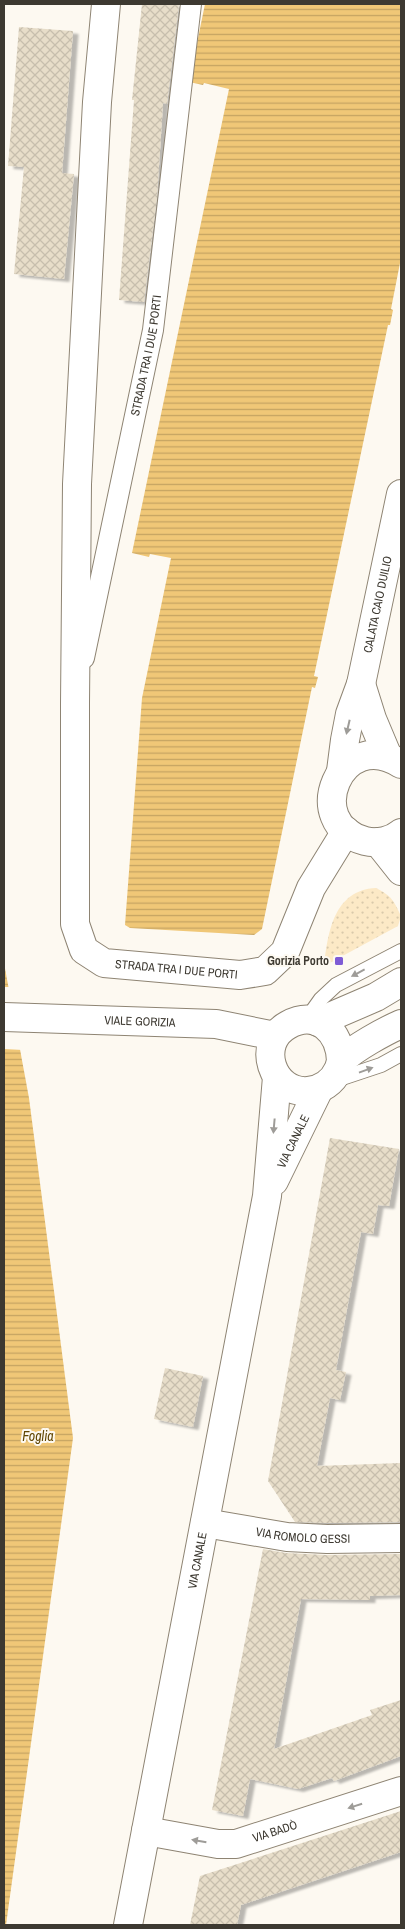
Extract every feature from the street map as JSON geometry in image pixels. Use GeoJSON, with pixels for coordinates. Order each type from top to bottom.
{"type":"FeatureCollection","features":[{"type":"Feature","properties":{"kind":"street","name":"STRADA TRA I DUE PORTI"},"geometry":{"type":"LineString","coordinates":[[106,4],[97,102],[77,484],[74,704],[75,924],[84,950],[104,963],[240,975],[265,971],[285,952],[310,888],[346,831]]}},
{"type":"Feature","properties":{"kind":"street","name":"STRADA TRA I DUE PORTI"},"geometry":{"type":"LineString","coordinates":[[74,704],[153,330],[191,4]]}},
{"type":"Feature","properties":{"kind":"street","name":"CALATA CAIO DUILIO"},"geometry":{"type":"LineString","coordinates":[[346,831],[336,818],[331,802],[333,786],[341,771],[350,714],[361,684],[401,494]]}},
{"type":"Feature","properties":{"kind":"street","name":"CALATA CAIO DUILIO"},"geometry":{"type":"LineString","coordinates":[[361,684],[372,719],[395,761]]}},
{"type":"Feature","properties":{"kind":"street","name":"CALATA CAIO DUILIO"},"geometry":{"type":"LineString","coordinates":[[341,771],[354,760],[362,757],[380,755],[395,761]]}},
{"type":"Feature","properties":{"kind":"street"},"geometry":{"type":"LineString","coordinates":[[346,831],[361,840],[390,837],[401,871]]}},
{"type":"Feature","properties":{"kind":"street"},"geometry":{"type":"LineString","coordinates":[[401,982],[376,997],[312,1021],[294,1022],[284,1027],[275,1036],[271,1046],[272,1068],[285,1085],[295,1090],[307,1091],[330,1077],[366,1044],[401,1024]]}},
{"type":"Feature","properties":{"kind":"street","name":"VIALE GORIZIA"},"geometry":{"type":"LineString","coordinates":[[4,1017],[216,1024],[275,1036]]}},
{"type":"Feature","properties":{"kind":"street"},"geometry":{"type":"LineString","coordinates":[[312,1021],[328,1028],[336,1037],[341,1048],[330,1077]]}},
{"type":"Feature","properties":{"kind":"street","name":"VIA CANALE"},"geometry":{"type":"LineString","coordinates":[[128,1925],[146,1831],[216,1525],[267,1196],[277,1077]]}},
{"type":"Feature","properties":{"kind":"street","name":"VIA CANALE"},"geometry":{"type":"LineString","coordinates":[[267,1196],[330,1077]]}},
{"type":"Feature","properties":{"kind":"street","name":"VIA ROMOLO GESSI"},"geometry":{"type":"LineString","coordinates":[[216,1525],[287,1537],[327,1539],[401,1538]]}},
{"type":"Feature","properties":{"kind":"street","name":"VIA BADÒ"},"geometry":{"type":"LineString","coordinates":[[146,1831],[218,1844],[236,1844],[401,1792]]}},
{"type":"Feature","properties":{"kind":"lane"},"geometry":{"type":"LineString","coordinates":[[312,1021],[321,999],[336,985],[401,951]]}},
{"type":"Feature","properties":{"kind":"lane"},"geometry":{"type":"LineString","coordinates":[[330,1077],[381,1065],[401,1054]]}},
{"type":"Feature","properties":{"kind":"shaded area"},"geometry":{"type":"Polygon","coordinates":[[[376,888],[389,896],[394,903],[401,916],[398,926],[324,966],[331,927],[342,905],[351,896],[376,888]]]}},
{"type":"Feature","properties":{"kind":"water"},"geometry":{"type":"Polygon","coordinates":[[[205,4],[401,4],[401,258],[391,309],[393,310],[390,325],[388,325],[314,676],[318,677],[315,688],[312,687],[262,929],[254,935],[130,928],[125,925],[142,698],[171,558],[150,554],[149,557],[132,553],[229,89],[204,83],[203,85],[189,82],[205,4]]]}},
{"type":"Feature","properties":{"kind":"water","name":"Foglia"},"geometry":{"type":"Polygon","coordinates":[[[4,963],[29,1098],[73,1438],[6,1925],[4,1925],[4,963]]]}},
{"type":"Feature","properties":{"kind":"pier"},"geometry":{"type":"Polygon","coordinates":[[[4,987],[11,987],[23,1050],[4,1049],[4,987]]]}},
{"type":"Feature","properties":{"kind":"building"},"geometry":{"type":"Polygon","coordinates":[[[142,4],[179,4],[167,104],[163,103],[157,197],[144,302],[119,300],[134,100],[132,100],[142,4]]]}},
{"type":"Feature","properties":{"kind":"building"},"geometry":{"type":"Polygon","coordinates":[[[19,27],[73,31],[62,173],[74,174],[64,279],[14,274],[24,167],[8,166],[19,27]]]}},
{"type":"Feature","properties":{"kind":"building"},"geometry":{"type":"Polygon","coordinates":[[[330,1138],[399,1149],[389,1206],[378,1205],[373,1234],[361,1232],[336,1370],[346,1372],[340,1400],[330,1398],[317,1466],[401,1463],[401,1522],[295,1522],[268,1481],[330,1138]]]}},
{"type":"Feature","properties":{"kind":"building"},"geometry":{"type":"Polygon","coordinates":[[[165,1368],[203,1376],[193,1427],[154,1419],[165,1368]]]}},
{"type":"Feature","properties":{"kind":"building"},"geometry":{"type":"Polygon","coordinates":[[[263,1549],[286,1553],[326,1555],[401,1554],[401,1595],[370,1596],[370,1600],[301,1599],[274,1749],[372,1715],[370,1710],[401,1700],[401,1756],[334,1781],[332,1778],[298,1789],[250,1779],[243,1816],[212,1810],[263,1549]]]}},
{"type":"Feature","properties":{"kind":"building"},"geometry":{"type":"Polygon","coordinates":[[[401,1811],[401,1852],[241,1905],[237,1925],[190,1925],[200,1876],[401,1811]]]}},
{"type":"Feature","properties":{"kind":"place","name":"Gorizia Porto"},"geometry":{"type":"Point","coordinates":[339,961]}}]}
